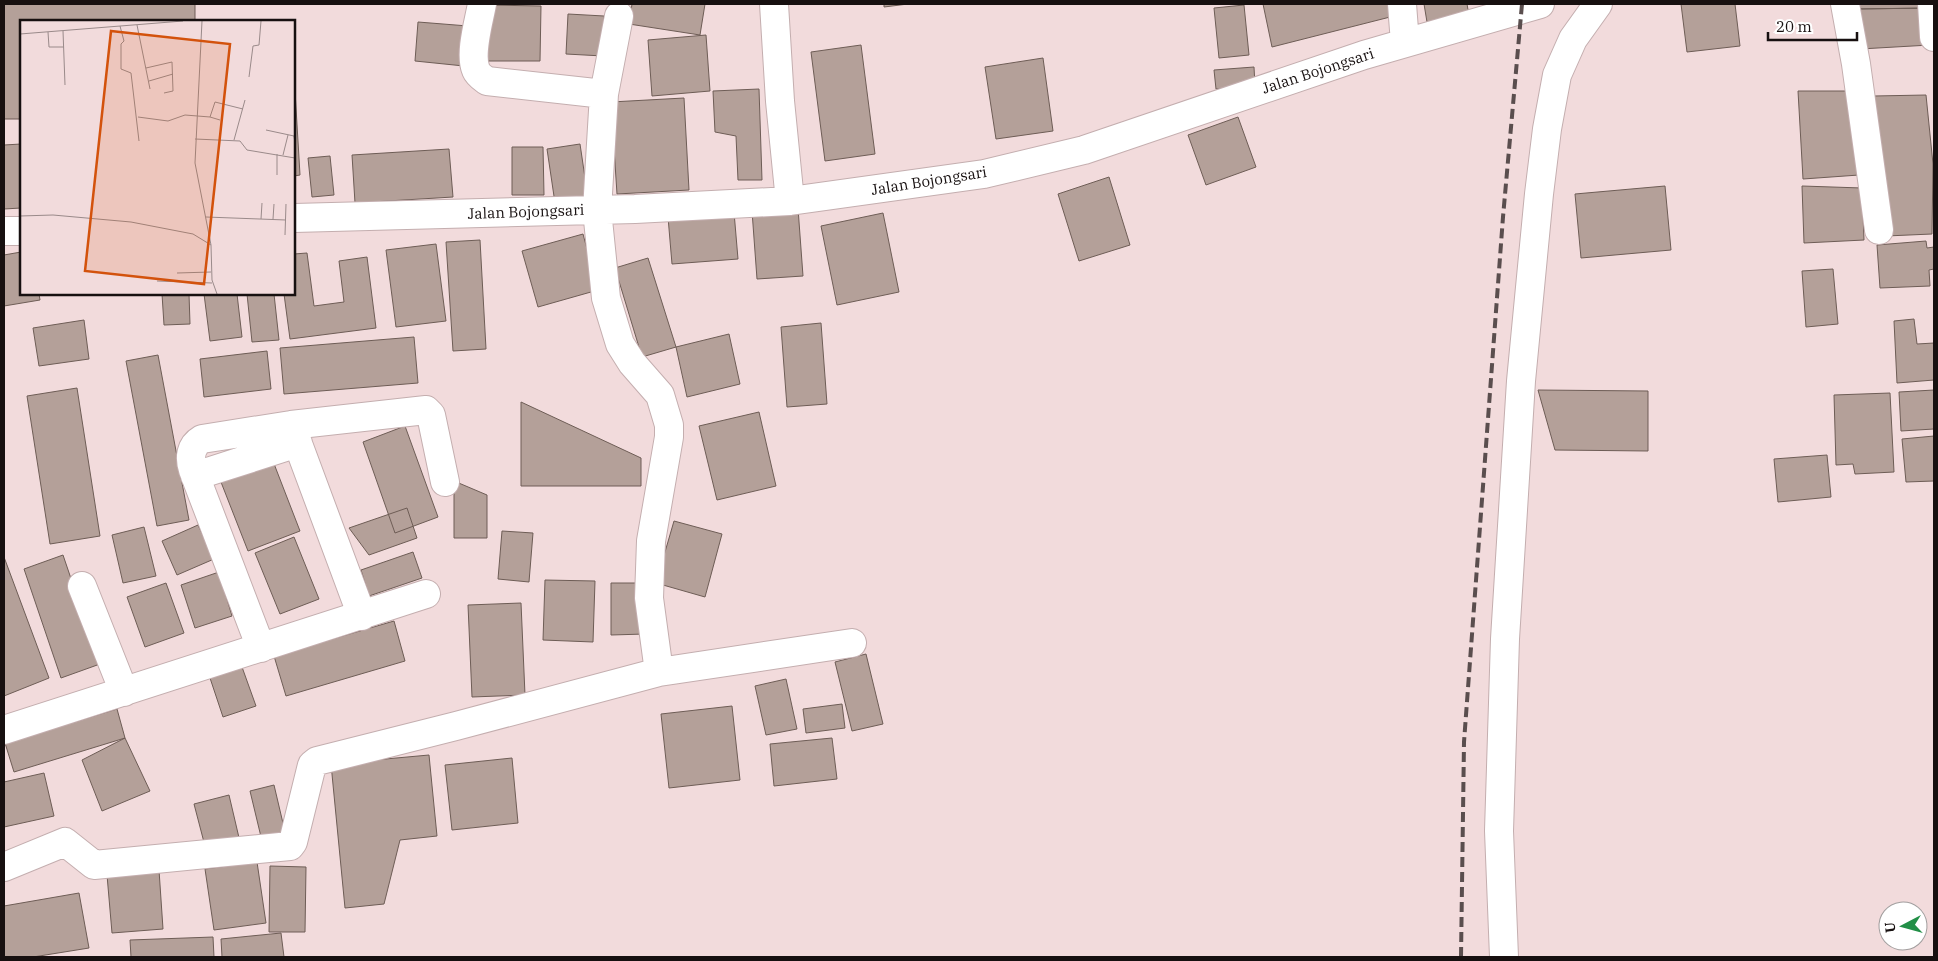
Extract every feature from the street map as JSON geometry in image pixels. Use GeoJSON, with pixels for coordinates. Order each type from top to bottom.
{"type":"FeatureCollection","features":[{"type":"Feature","properties":{"kind":"street"},"geometry":{"type":"LineString","coordinates":[[482,4],[474,57],[476,69],[487,81],[604,94]]}},
{"type":"Feature","properties":{"kind":"street"},"geometry":{"type":"LineString","coordinates":[[774,4],[780,101],[790,201]]}},
{"type":"Feature","properties":{"kind":"street"},"geometry":{"type":"LineString","coordinates":[[1402,4],[1405,43]]}},
{"type":"Feature","properties":{"kind":"street","name":"Jalan Bojongsari"},"geometry":{"type":"LineString","coordinates":[[295,218],[597,210],[790,201],[984,174],[1084,150],[1364,55],[1540,4]]}},
{"type":"Feature","properties":{"kind":"street"},"geometry":{"type":"LineString","coordinates":[[1504,957],[1499,831],[1505,639],[1521,381],[1538,204],[1546,129],[1557,75],[1573,39],[1598,4]]}},
{"type":"Feature","properties":{"kind":"street"},"geometry":{"type":"LineString","coordinates":[[1845,4],[1856,64],[1879,230]]}},
{"type":"Feature","properties":{"kind":"street"},"geometry":{"type":"LineString","coordinates":[[1932,4],[1934,37]]}},
{"type":"Feature","properties":{"kind":"street"},"geometry":{"type":"LineString","coordinates":[[619,16],[604,94],[597,210],[606,298],[615,330],[620,344],[632,363],[660,395],[669,425],[669,437],[651,541],[649,598],[659,672]]}},
{"type":"Feature","properties":{"kind":"street"},"geometry":{"type":"LineString","coordinates":[[4,231],[20,231]]}},
{"type":"Feature","properties":{"kind":"street"},"geometry":{"type":"LineString","coordinates":[[261,648],[195,476],[295,434],[428,410],[431,415],[445,482]]}},
{"type":"Feature","properties":{"kind":"street"},"geometry":{"type":"LineString","coordinates":[[295,434],[362,616]]}},
{"type":"Feature","properties":{"kind":"street"},"geometry":{"type":"LineString","coordinates":[[82,586],[124,692]]}},
{"type":"Feature","properties":{"kind":"street"},"geometry":{"type":"LineString","coordinates":[[4,730],[426,594]]}},
{"type":"Feature","properties":{"kind":"street"},"geometry":{"type":"LineString","coordinates":[[4,867],[65,842],[94,865],[290,846],[294,842],[312,765],[317,761],[659,672],[852,642]]}},
{"type":"Feature","properties":{"kind":"building"},"geometry":{"type":"Polygon","coordinates":[[[4,4],[195,4],[195,20],[20,20],[20,119],[4,119],[4,4]]]}},
{"type":"Feature","properties":{"kind":"building"},"geometry":{"type":"Polygon","coordinates":[[[632,4],[705,4],[700,35],[629,24],[632,4]]]}},
{"type":"Feature","properties":{"kind":"building"},"geometry":{"type":"Polygon","coordinates":[[[884,4],[908,4],[884,7],[884,4]]]}},
{"type":"Feature","properties":{"kind":"building"},"geometry":{"type":"Polygon","coordinates":[[[1263,4],[1395,4],[1398,15],[1272,47],[1263,4]]]}},
{"type":"Feature","properties":{"kind":"building"},"geometry":{"type":"Polygon","coordinates":[[[1424,4],[1467,4],[1470,21],[1428,28],[1424,4]]]}},
{"type":"Feature","properties":{"kind":"building"},"geometry":{"type":"Polygon","coordinates":[[[1681,4],[1735,4],[1740,46],[1687,52],[1681,4]]]}},
{"type":"Feature","properties":{"kind":"building"},"geometry":{"type":"Polygon","coordinates":[[[1856,4],[1930,4],[1930,8],[1856,9],[1856,4]]]}},
{"type":"Feature","properties":{"kind":"building"},"geometry":{"type":"Polygon","coordinates":[[[487,5],[541,6],[540,61],[487,61],[487,5]]]}},
{"type":"Feature","properties":{"kind":"building"},"geometry":{"type":"Polygon","coordinates":[[[1244,5],[1249,55],[1219,58],[1214,8],[1244,5]]]}},
{"type":"Feature","properties":{"kind":"building"},"geometry":{"type":"Polygon","coordinates":[[[1930,8],[1930,45],[1860,49],[1856,9],[1930,8]]]}},
{"type":"Feature","properties":{"kind":"building"},"geometry":{"type":"Polygon","coordinates":[[[568,14],[604,16],[603,56],[566,54],[568,14]]]}},
{"type":"Feature","properties":{"kind":"building"},"geometry":{"type":"Polygon","coordinates":[[[418,22],[468,26],[464,66],[415,61],[418,22]]]}},
{"type":"Feature","properties":{"kind":"building"},"geometry":{"type":"Polygon","coordinates":[[[706,35],[710,91],[652,96],[648,40],[706,35]]]}},
{"type":"Feature","properties":{"kind":"building"},"geometry":{"type":"Polygon","coordinates":[[[861,45],[875,154],[825,161],[811,52],[861,45]]]}},
{"type":"Feature","properties":{"kind":"building"},"geometry":{"type":"Polygon","coordinates":[[[1043,58],[1053,131],[996,139],[985,67],[1043,58]]]}},
{"type":"Feature","properties":{"kind":"building"},"geometry":{"type":"Polygon","coordinates":[[[1254,67],[1255,86],[1216,89],[1214,70],[1254,67]]]}},
{"type":"Feature","properties":{"kind":"building"},"geometry":{"type":"Polygon","coordinates":[[[759,89],[762,180],[738,180],[736,136],[715,132],[713,91],[759,89]]]}},
{"type":"Feature","properties":{"kind":"building"},"geometry":{"type":"Polygon","coordinates":[[[295,91],[300,175],[295,176],[295,91]]]}},
{"type":"Feature","properties":{"kind":"building"},"geometry":{"type":"Polygon","coordinates":[[[1798,91],[1853,91],[1859,175],[1803,179],[1798,91]]]}},
{"type":"Feature","properties":{"kind":"building"},"geometry":{"type":"Polygon","coordinates":[[[1926,95],[1933,164],[1932,234],[1886,236],[1874,96],[1926,95]]]}},
{"type":"Feature","properties":{"kind":"building"},"geometry":{"type":"Polygon","coordinates":[[[684,98],[689,190],[617,194],[611,102],[684,98]]]}},
{"type":"Feature","properties":{"kind":"building"},"geometry":{"type":"Polygon","coordinates":[[[1238,117],[1256,167],[1206,185],[1188,135],[1238,117]]]}},
{"type":"Feature","properties":{"kind":"building"},"geometry":{"type":"Polygon","coordinates":[[[20,144],[20,208],[4,209],[4,145],[20,144]]]}},
{"type":"Feature","properties":{"kind":"building"},"geometry":{"type":"Polygon","coordinates":[[[580,144],[588,198],[555,203],[547,149],[580,144]]]}},
{"type":"Feature","properties":{"kind":"building"},"geometry":{"type":"Polygon","coordinates":[[[512,147],[543,147],[544,195],[512,195],[512,147]]]}},
{"type":"Feature","properties":{"kind":"building"},"geometry":{"type":"Polygon","coordinates":[[[449,149],[453,197],[355,203],[352,155],[449,149]]]}},
{"type":"Feature","properties":{"kind":"building"},"geometry":{"type":"Polygon","coordinates":[[[330,156],[334,195],[312,197],[308,158],[330,156]]]}},
{"type":"Feature","properties":{"kind":"building"},"geometry":{"type":"Polygon","coordinates":[[[1109,177],[1130,245],[1079,261],[1058,194],[1109,177]]]}},
{"type":"Feature","properties":{"kind":"building"},"geometry":{"type":"Polygon","coordinates":[[[1665,186],[1671,250],[1581,258],[1575,194],[1665,186]]]}},
{"type":"Feature","properties":{"kind":"building"},"geometry":{"type":"Polygon","coordinates":[[[1802,186],[1862,188],[1864,240],[1804,243],[1802,186]]]}},
{"type":"Feature","properties":{"kind":"building"},"geometry":{"type":"Polygon","coordinates":[[[798,208],[803,276],[757,279],[752,211],[798,208]]]}},
{"type":"Feature","properties":{"kind":"building"},"geometry":{"type":"Polygon","coordinates":[[[734,212],[738,259],[672,264],[668,217],[734,212]]]}},
{"type":"Feature","properties":{"kind":"building"},"geometry":{"type":"Polygon","coordinates":[[[883,213],[899,292],[837,305],[821,226],[883,213]]]}},
{"type":"Feature","properties":{"kind":"building"},"geometry":{"type":"Polygon","coordinates":[[[583,234],[598,290],[538,307],[522,251],[583,234]]]}},
{"type":"Feature","properties":{"kind":"building"},"geometry":{"type":"Polygon","coordinates":[[[480,240],[486,349],[453,351],[446,242],[480,240]]]}},
{"type":"Feature","properties":{"kind":"building"},"geometry":{"type":"Polygon","coordinates":[[[1926,241],[1927,248],[1934,247],[1934,269],[1929,270],[1930,286],[1880,288],[1877,245],[1926,241]]]}},
{"type":"Feature","properties":{"kind":"building"},"geometry":{"type":"Polygon","coordinates":[[[436,244],[446,321],[396,327],[386,250],[436,244]]]}},
{"type":"Feature","properties":{"kind":"building"},"geometry":{"type":"Polygon","coordinates":[[[20,252],[20,295],[39,295],[40,300],[4,306],[4,255],[20,252]]]}},
{"type":"Feature","properties":{"kind":"building"},"geometry":{"type":"Polygon","coordinates":[[[307,253],[314,306],[344,302],[339,261],[367,257],[376,328],[290,339],[284,295],[295,295],[295,254],[307,253]]]}},
{"type":"Feature","properties":{"kind":"building"},"geometry":{"type":"Polygon","coordinates":[[[648,258],[676,347],[642,357],[615,268],[648,258]]]}},
{"type":"Feature","properties":{"kind":"building"},"geometry":{"type":"Polygon","coordinates":[[[1833,269],[1838,324],[1806,327],[1802,271],[1833,269]]]}},
{"type":"Feature","properties":{"kind":"building"},"geometry":{"type":"Polygon","coordinates":[[[162,295],[189,295],[190,324],[164,325],[162,295]]]}},
{"type":"Feature","properties":{"kind":"building"},"geometry":{"type":"Polygon","coordinates":[[[204,295],[237,295],[242,337],[210,341],[204,295]]]}},
{"type":"Feature","properties":{"kind":"building"},"geometry":{"type":"Polygon","coordinates":[[[247,295],[274,295],[279,340],[252,342],[247,295]]]}},
{"type":"Feature","properties":{"kind":"building"},"geometry":{"type":"Polygon","coordinates":[[[1914,319],[1917,344],[1934,343],[1934,380],[1897,383],[1894,321],[1914,319]]]}},
{"type":"Feature","properties":{"kind":"building"},"geometry":{"type":"Polygon","coordinates":[[[84,320],[89,359],[39,366],[33,328],[84,320]]]}},
{"type":"Feature","properties":{"kind":"building"},"geometry":{"type":"Polygon","coordinates":[[[821,323],[827,404],[787,407],[781,327],[821,323]]]}},
{"type":"Feature","properties":{"kind":"building"},"geometry":{"type":"Polygon","coordinates":[[[729,334],[740,384],[687,397],[676,347],[729,334]]]}},
{"type":"Feature","properties":{"kind":"building"},"geometry":{"type":"Polygon","coordinates":[[[414,337],[418,383],[284,394],[280,348],[414,337]]]}},
{"type":"Feature","properties":{"kind":"building"},"geometry":{"type":"Polygon","coordinates":[[[267,351],[271,389],[204,397],[200,359],[267,351]]]}},
{"type":"Feature","properties":{"kind":"building"},"geometry":{"type":"Polygon","coordinates":[[[158,355],[189,520],[157,526],[126,361],[158,355]]]}},
{"type":"Feature","properties":{"kind":"building"},"geometry":{"type":"Polygon","coordinates":[[[77,388],[100,536],[50,544],[27,396],[77,388]]]}},
{"type":"Feature","properties":{"kind":"building"},"geometry":{"type":"Polygon","coordinates":[[[1538,390],[1648,391],[1648,451],[1555,450],[1538,390]]]}},
{"type":"Feature","properties":{"kind":"building"},"geometry":{"type":"Polygon","coordinates":[[[1934,390],[1934,429],[1901,431],[1899,392],[1934,390]]]}},
{"type":"Feature","properties":{"kind":"building"},"geometry":{"type":"Polygon","coordinates":[[[1890,393],[1894,472],[1855,474],[1853,464],[1836,465],[1834,395],[1890,393]]]}},
{"type":"Feature","properties":{"kind":"building"},"geometry":{"type":"Polygon","coordinates":[[[521,402],[641,458],[641,486],[521,486],[521,402]]]}},
{"type":"Feature","properties":{"kind":"building"},"geometry":{"type":"Polygon","coordinates":[[[759,412],[776,486],[717,500],[699,426],[759,412]]]}},
{"type":"Feature","properties":{"kind":"building"},"geometry":{"type":"Polygon","coordinates":[[[405,426],[438,517],[395,533],[363,442],[405,426]]]}},
{"type":"Feature","properties":{"kind":"building"},"geometry":{"type":"Polygon","coordinates":[[[1934,436],[1934,481],[1906,482],[1902,439],[1934,436]]]}},
{"type":"Feature","properties":{"kind":"building"},"geometry":{"type":"Polygon","coordinates":[[[1827,455],[1831,497],[1778,502],[1774,459],[1827,455]]]}},
{"type":"Feature","properties":{"kind":"building"},"geometry":{"type":"Polygon","coordinates":[[[271,456],[300,531],[248,551],[219,477],[271,456]]]}},
{"type":"Feature","properties":{"kind":"building"},"geometry":{"type":"Polygon","coordinates":[[[454,481],[487,495],[487,538],[454,538],[454,481]]]}},
{"type":"Feature","properties":{"kind":"building"},"geometry":{"type":"Polygon","coordinates":[[[407,508],[417,538],[369,555],[349,528],[407,508]]]}},
{"type":"Feature","properties":{"kind":"building"},"geometry":{"type":"Polygon","coordinates":[[[674,521],[722,534],[705,597],[656,583],[674,521]]]}},
{"type":"Feature","properties":{"kind":"building"},"geometry":{"type":"Polygon","coordinates":[[[198,525],[214,559],[177,575],[162,541],[198,525]]]}},
{"type":"Feature","properties":{"kind":"building"},"geometry":{"type":"Polygon","coordinates":[[[144,527],[156,576],[123,583],[112,535],[144,527]]]}},
{"type":"Feature","properties":{"kind":"building"},"geometry":{"type":"Polygon","coordinates":[[[502,531],[533,533],[529,582],[498,579],[502,531]]]}},
{"type":"Feature","properties":{"kind":"building"},"geometry":{"type":"Polygon","coordinates":[[[294,537],[319,599],[280,614],[255,553],[294,537]]]}},
{"type":"Feature","properties":{"kind":"building"},"geometry":{"type":"Polygon","coordinates":[[[413,552],[422,578],[369,596],[361,570],[413,552]]]}},
{"type":"Feature","properties":{"kind":"building"},"geometry":{"type":"Polygon","coordinates":[[[63,555],[100,664],[61,678],[24,569],[63,555]]]}},
{"type":"Feature","properties":{"kind":"building"},"geometry":{"type":"Polygon","coordinates":[[[4,557],[49,678],[4,696],[4,557]]]}},
{"type":"Feature","properties":{"kind":"building"},"geometry":{"type":"Polygon","coordinates":[[[219,572],[232,616],[195,628],[181,585],[219,572]]]}},
{"type":"Feature","properties":{"kind":"building"},"geometry":{"type":"Polygon","coordinates":[[[545,580],[595,581],[593,642],[543,640],[545,580]]]}},
{"type":"Feature","properties":{"kind":"building"},"geometry":{"type":"Polygon","coordinates":[[[166,583],[184,633],[145,647],[127,597],[166,583]]]}},
{"type":"Feature","properties":{"kind":"building"},"geometry":{"type":"Polygon","coordinates":[[[611,583],[645,583],[645,634],[611,635],[611,583]]]}},
{"type":"Feature","properties":{"kind":"building"},"geometry":{"type":"Polygon","coordinates":[[[521,603],[525,695],[472,697],[468,605],[521,603]]]}},
{"type":"Feature","properties":{"kind":"building"},"geometry":{"type":"Polygon","coordinates":[[[394,621],[405,661],[286,696],[274,656],[394,621]]]}},
{"type":"Feature","properties":{"kind":"building"},"geometry":{"type":"Polygon","coordinates":[[[866,654],[883,724],[852,731],[835,662],[866,654]]]}},
{"type":"Feature","properties":{"kind":"building"},"geometry":{"type":"Polygon","coordinates":[[[242,667],[256,706],[223,717],[210,678],[242,667]]]}},
{"type":"Feature","properties":{"kind":"building"},"geometry":{"type":"Polygon","coordinates":[[[786,679],[797,729],[766,735],[755,686],[786,679]]]}},
{"type":"Feature","properties":{"kind":"building"},"geometry":{"type":"Polygon","coordinates":[[[842,704],[845,728],[806,733],[803,709],[842,704]]]}},
{"type":"Feature","properties":{"kind":"building"},"geometry":{"type":"Polygon","coordinates":[[[732,706],[740,780],[669,788],[661,714],[732,706]]]}},
{"type":"Feature","properties":{"kind":"building"},"geometry":{"type":"Polygon","coordinates":[[[117,709],[125,738],[14,772],[5,743],[117,709]]]}},
{"type":"Feature","properties":{"kind":"building"},"geometry":{"type":"Polygon","coordinates":[[[125,738],[150,791],[102,811],[82,760],[125,738]]]}},
{"type":"Feature","properties":{"kind":"building"},"geometry":{"type":"Polygon","coordinates":[[[832,738],[837,779],[774,786],[770,744],[832,738]]]}},
{"type":"Feature","properties":{"kind":"building"},"geometry":{"type":"Polygon","coordinates":[[[429,755],[437,836],[400,840],[384,904],[345,908],[331,764],[429,755]]]}},
{"type":"Feature","properties":{"kind":"building"},"geometry":{"type":"Polygon","coordinates":[[[512,758],[518,823],[452,830],[445,765],[512,758]]]}},
{"type":"Feature","properties":{"kind":"building"},"geometry":{"type":"Polygon","coordinates":[[[44,773],[54,816],[4,827],[4,782],[44,773]]]}},
{"type":"Feature","properties":{"kind":"building"},"geometry":{"type":"Polygon","coordinates":[[[274,785],[286,836],[262,841],[250,791],[274,785]]]}},
{"type":"Feature","properties":{"kind":"building"},"geometry":{"type":"Polygon","coordinates":[[[229,795],[240,842],[206,850],[194,804],[229,795]]]}},
{"type":"Feature","properties":{"kind":"building"},"geometry":{"type":"Polygon","coordinates":[[[257,862],[266,923],[214,930],[205,869],[257,862]]]}},
{"type":"Feature","properties":{"kind":"building"},"geometry":{"type":"Polygon","coordinates":[[[270,866],[306,867],[305,932],[269,932],[270,866]]]}},
{"type":"Feature","properties":{"kind":"building"},"geometry":{"type":"Polygon","coordinates":[[[159,870],[163,929],[112,933],[107,875],[159,870]]]}},
{"type":"Feature","properties":{"kind":"building"},"geometry":{"type":"Polygon","coordinates":[[[79,893],[89,948],[33,957],[4,957],[4,906],[79,893]]]}},
{"type":"Feature","properties":{"kind":"building"},"geometry":{"type":"Polygon","coordinates":[[[281,933],[284,957],[222,957],[221,939],[281,933]]]}},
{"type":"Feature","properties":{"kind":"building"},"geometry":{"type":"Polygon","coordinates":[[[213,937],[214,957],[131,957],[130,940],[213,937]]]}},
{"type":"Feature","properties":{"kind":"railway"},"geometry":{"type":"LineString","coordinates":[[1461,957],[1464,742],[1503,217],[1522,4]]}}]}
